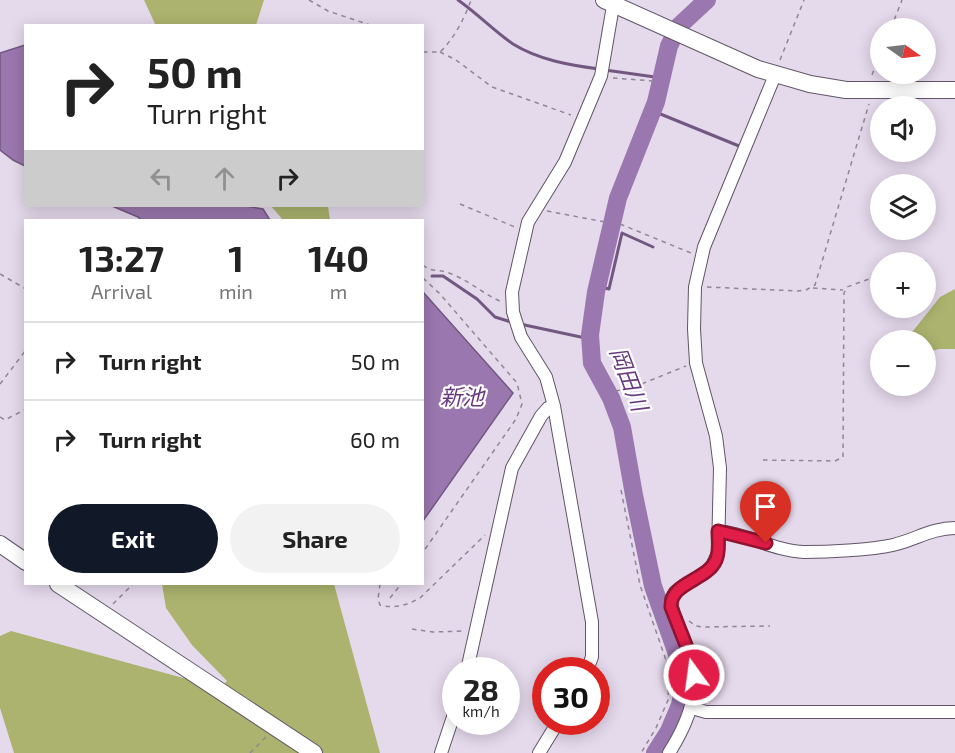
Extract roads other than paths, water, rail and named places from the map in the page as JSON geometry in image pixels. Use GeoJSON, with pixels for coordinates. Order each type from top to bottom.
{"type":"FeatureCollection","features":[{"type":"Feature","properties":{"kind":"street"},"geometry":{"type":"LineString","coordinates":[[592,657],[592,622],[554,406],[546,377],[521,337],[513,312],[512,292],[525,231],[536,208],[565,162],[601,76],[610,2],[775,75],[830,88],[869,91],[955,90]]}},
{"type":"Feature","properties":{"kind":"street"},"geometry":{"type":"LineString","coordinates":[[669,753],[692,708],[694,688],[693,667],[671,607],[671,599],[675,592],[711,568],[718,553],[720,468],[716,436],[696,363],[695,287],[701,257],[775,75]]}},
{"type":"Feature","properties":{"kind":"street"},"geometry":{"type":"LineString","coordinates":[[470,657],[512,468],[542,416],[548,408],[554,406]]}},
{"type":"Feature","properties":{"kind":"street"},"geometry":{"type":"LineString","coordinates":[[718,531],[804,552],[889,546],[931,530],[955,528]]}},
{"type":"Feature","properties":{"kind":"street"},"geometry":{"type":"LineString","coordinates":[[0,544],[24,561]]}},
{"type":"Feature","properties":{"kind":"street"},"geometry":{"type":"LineString","coordinates":[[60,585],[314,753]]}},
{"type":"Feature","properties":{"kind":"street"},"geometry":{"type":"LineString","coordinates":[[692,708],[706,712],[955,712]]}},
{"type":"Feature","properties":{"kind":"street"},"geometry":{"type":"LineString","coordinates":[[441,753],[447,735]]}},
{"type":"Feature","properties":{"kind":"street"},"geometry":{"type":"LineString","coordinates":[[538,753],[550,735]]}},
{"type":"Feature","properties":{"kind":"water"},"geometry":{"type":"Polygon","coordinates":[[[24,46],[24,166],[0,150],[0,53],[24,46]]]}},
{"type":"Feature","properties":{"kind":"water"},"geometry":{"type":"Polygon","coordinates":[[[114,207],[252,207],[263,209],[269,219],[140,219],[114,207]]]}},
{"type":"Feature","properties":{"kind":"water","name":"新池"},"geometry":{"type":"Polygon","coordinates":[[[424,293],[513,393],[424,520],[424,293]]]}},
{"type":"Feature","properties":{"kind":"waterway"},"geometry":{"type":"LineString","coordinates":[[458,0],[523,50],[554,61],[599,69]]}},
{"type":"Feature","properties":{"kind":"waterway","name":"岡田川"},"geometry":{"type":"LineString","coordinates":[[655,753],[669,731],[680,705],[681,674],[677,654],[653,586],[622,427],[611,398],[592,363],[590,335],[596,292],[618,198],[656,102],[669,46],[679,26],[707,0]]}},
{"type":"Feature","properties":{"kind":"waterway"},"geometry":{"type":"LineString","coordinates":[[605,70],[662,78]]}},
{"type":"Feature","properties":{"kind":"waterway"},"geometry":{"type":"LineString","coordinates":[[653,111],[739,146]]}},
{"type":"Feature","properties":{"kind":"waterway"},"geometry":{"type":"LineString","coordinates":[[598,286],[609,289],[622,233],[653,247]]}},
{"type":"Feature","properties":{"kind":"waterway"},"geometry":{"type":"LineString","coordinates":[[432,276],[443,276],[477,299],[495,317],[511,322]]}},
{"type":"Feature","properties":{"kind":"waterway"},"geometry":{"type":"LineString","coordinates":[[520,324],[590,339]]}}]}
